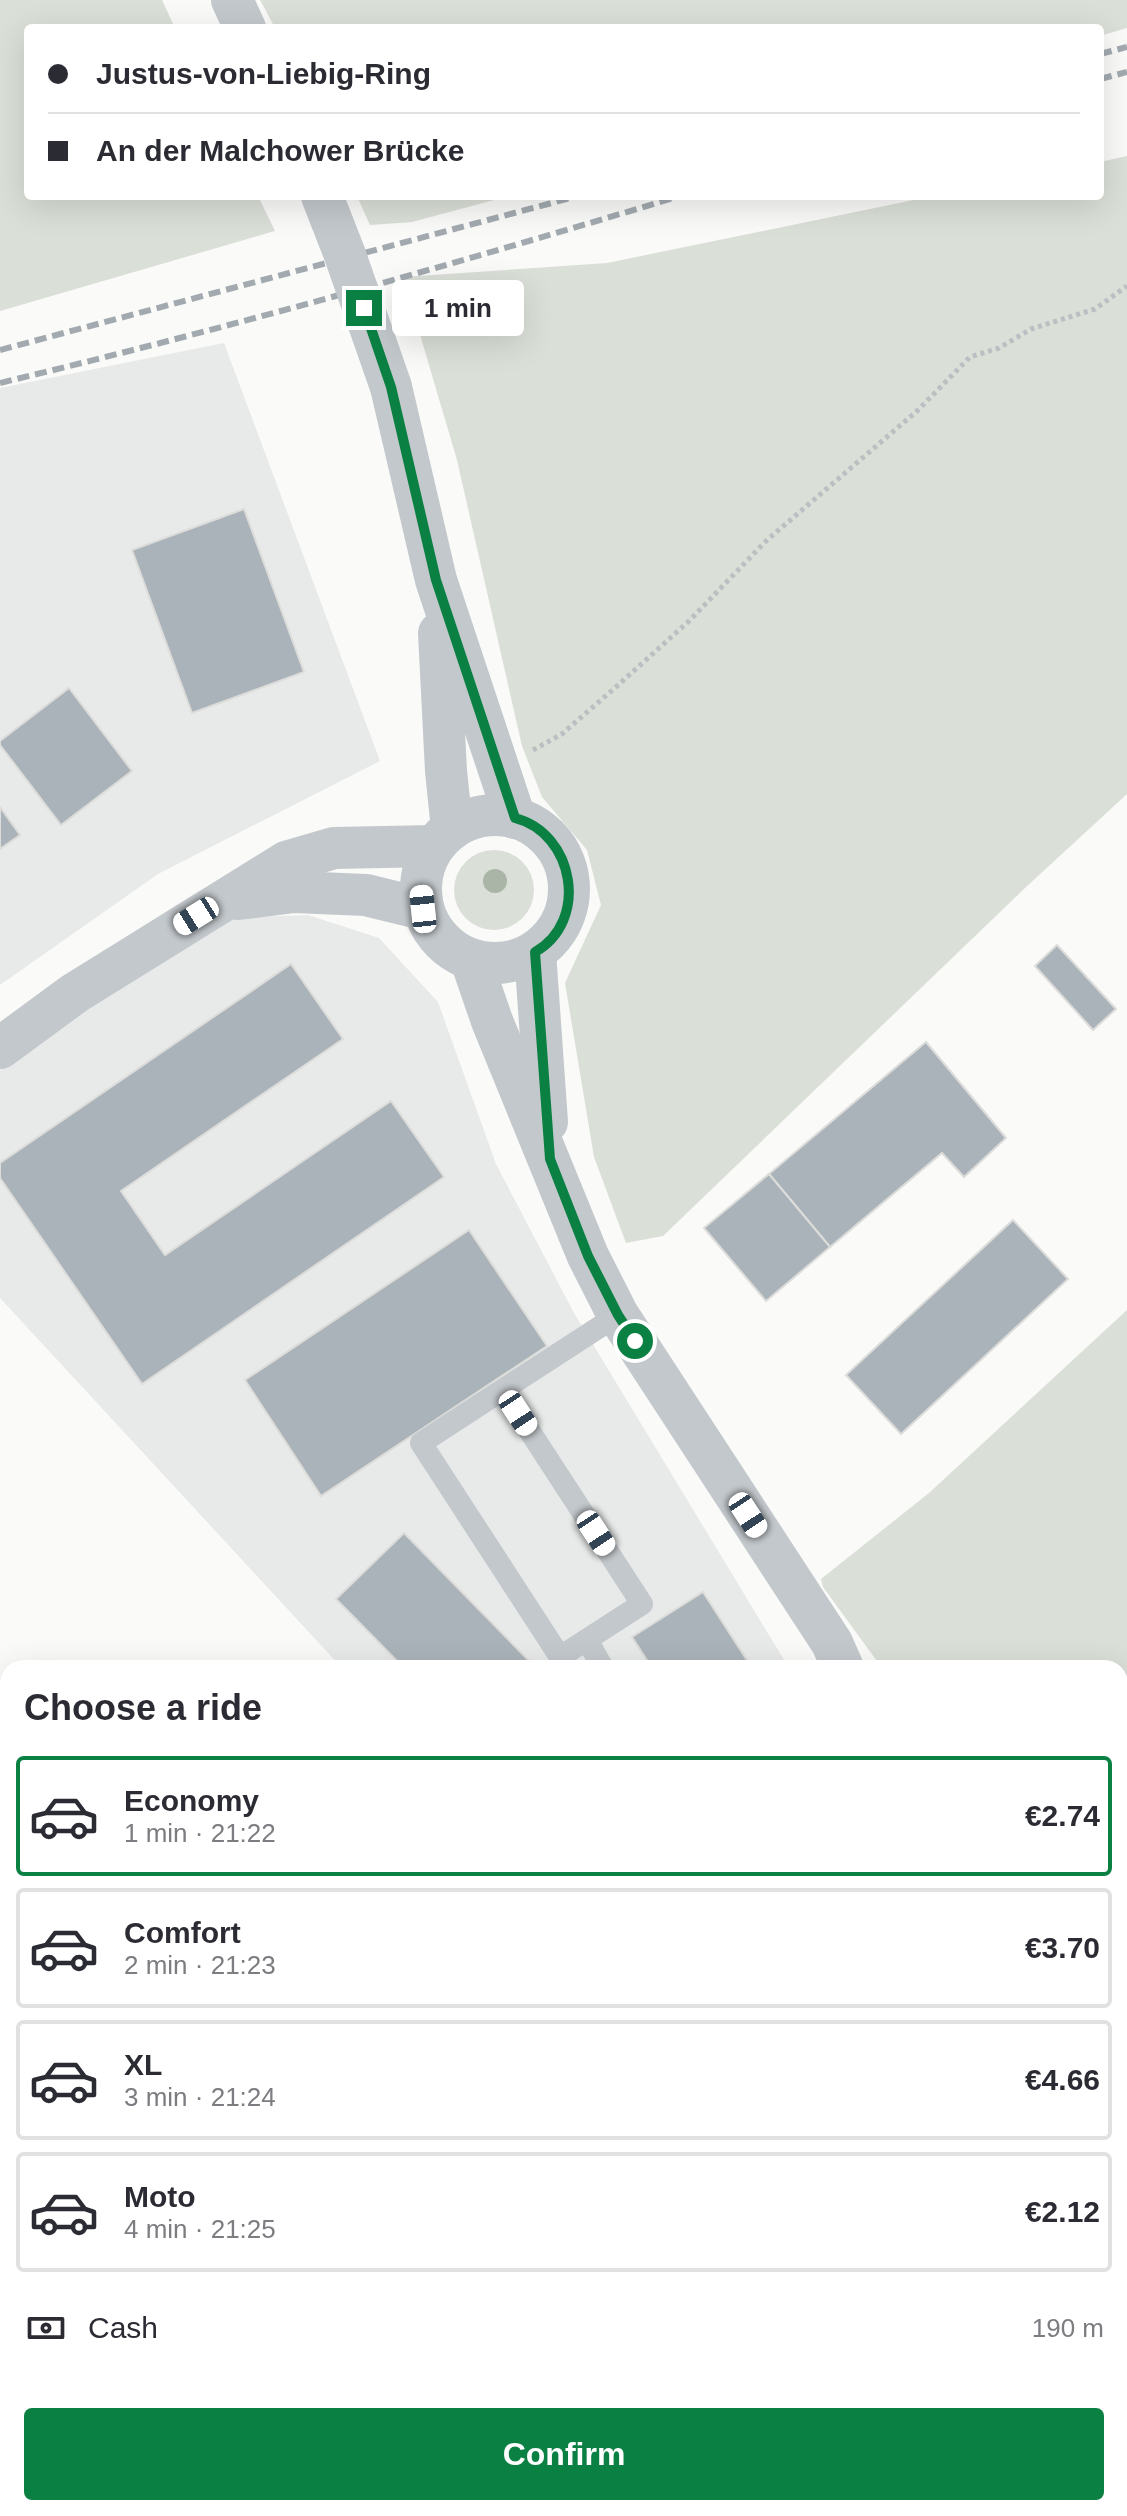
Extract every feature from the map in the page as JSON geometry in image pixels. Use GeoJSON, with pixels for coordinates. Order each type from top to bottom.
{"type":"FeatureCollection","features":[{"type":"Feature","properties":{"kind":"street"},"geometry":{"type":"LineString","coordinates":[[232,0],[243,24]]}},
{"type":"Feature","properties":{"kind":"street"},"geometry":{"type":"LineString","coordinates":[[324,200],[391,387],[436,580],[515,818]]}},
{"type":"Feature","properties":{"kind":"street"},"geometry":{"type":"LineString","coordinates":[[436,580],[446,771],[443,838]]}},
{"type":"Feature","properties":{"kind":"street"},"geometry":{"type":"LineString","coordinates":[[478,816],[515,818],[526,821],[547,836],[562,856],[569,881],[568,906],[558,930],[535,952],[519,960],[494,964],[471,960],[449,949],[433,931],[423,909],[420,886],[425,862],[443,838],[478,816]]}},
{"type":"Feature","properties":{"kind":"street"},"geometry":{"type":"LineString","coordinates":[[0,1048],[75,993],[286,862],[320,850],[443,838]]}},
{"type":"Feature","properties":{"kind":"street"},"geometry":{"type":"LineString","coordinates":[[221,901],[294,892],[366,895],[423,909]]}},
{"type":"Feature","properties":{"kind":"street"},"geometry":{"type":"LineString","coordinates":[[535,952],[550,1159]]}},
{"type":"Feature","properties":{"kind":"street"},"geometry":{"type":"LineString","coordinates":[[471,960],[492,1021],[588,1256],[618,1315],[832,1643],[839,1660]]}},
{"type":"Feature","properties":{"kind":"lane"},"geometry":{"type":"LineString","coordinates":[[503,1390],[642,1604],[560,1657],[421,1443],[618,1315]]}},
{"type":"Feature","properties":{"kind":"lane"},"geometry":{"type":"LineString","coordinates":[[587,1640],[598,1660]]}},
{"type":"Feature","properties":{"kind":"path"},"geometry":{"type":"LineString","coordinates":[[521,757],[562,734],[617,686],[689,621],[766,541],[917,411],[970,357],[999,348],[1031,329],[1095,309],[1127,286]]}},
{"type":"Feature","properties":{"kind":"shaded area"},"geometry":{"type":"Polygon","coordinates":[[[0,0],[162,0],[173,24],[24,24],[24,200],[260,200],[275,231],[0,311],[0,0]]]}},
{"type":"Feature","properties":{"kind":"shaded area"},"geometry":{"type":"Polygon","coordinates":[[[260,0],[1127,0],[1127,28],[1104,35],[1104,24],[273,24],[260,0]]]}},
{"type":"Feature","properties":{"kind":"shaded area"},"geometry":{"type":"Polygon","coordinates":[[[1127,156],[1127,794],[663,1236],[626,1243],[594,1157],[565,983],[601,905],[587,850],[542,797],[522,746],[457,460],[403,277],[607,263],[914,200],[1104,200],[1104,161],[1127,156]]]}},
{"type":"Feature","properties":{"kind":"shaded area"},"geometry":{"type":"Polygon","coordinates":[[[359,200],[494,200],[412,222],[370,225],[359,200]]]}},
{"type":"Feature","properties":{"kind":"shaded area"},"geometry":{"type":"Polygon","coordinates":[[[224,343],[380,761],[158,874],[0,985],[0,388],[224,343]]]}},
{"type":"Feature","properties":{"kind":"shaded area"},"geometry":{"type":"Polygon","coordinates":[[[494,850],[509,853],[522,862],[531,875],[534,890],[531,905],[522,918],[509,927],[494,930],[479,927],[466,918],[457,905],[454,890],[457,875],[466,862],[479,853],[494,850]]]}},
{"type":"Feature","properties":{"kind":"shaded area"},"geometry":{"type":"Polygon","coordinates":[[[308,915],[379,938],[438,1002],[496,1164],[574,1313],[784,1660],[335,1660],[0,1298],[0,1070],[218,918],[308,915]]]}},
{"type":"Feature","properties":{"kind":"shaded area"},"geometry":{"type":"Polygon","coordinates":[[[1127,1310],[1127,1660],[876,1660],[823,1587],[821,1579],[929,1493],[1127,1310]]]}},
{"type":"Feature","properties":{"kind":"building"},"geometry":{"type":"Polygon","coordinates":[[[244,509],[304,672],[192,713],[132,550],[244,509]]]}},
{"type":"Feature","properties":{"kind":"building"},"geometry":{"type":"Polygon","coordinates":[[[69,688],[132,771],[61,825],[0,741],[69,688]]]}},
{"type":"Feature","properties":{"kind":"building"},"geometry":{"type":"Polygon","coordinates":[[[0,807],[20,835],[0,849],[0,807]]]}},
{"type":"Feature","properties":{"kind":"building"},"geometry":{"type":"Polygon","coordinates":[[[1057,945],[1116,1009],[1093,1030],[1035,966],[1057,945]]]}},
{"type":"Feature","properties":{"kind":"building"},"geometry":{"type":"Polygon","coordinates":[[[291,964],[343,1039],[121,1191],[165,1255],[391,1101],[444,1177],[142,1384],[0,1178],[0,1163],[291,964]]]}},
{"type":"Feature","properties":{"kind":"building"},"geometry":{"type":"Polygon","coordinates":[[[926,1042],[1006,1138],[964,1177],[942,1153],[830,1247],[769,1174],[926,1042]]]}},
{"type":"Feature","properties":{"kind":"building"},"geometry":{"type":"Polygon","coordinates":[[[769,1174],[830,1247],[766,1301],[704,1228],[769,1174]]]}},
{"type":"Feature","properties":{"kind":"building"},"geometry":{"type":"Polygon","coordinates":[[[1013,1220],[1068,1279],[901,1434],[846,1375],[1013,1220]]]}},
{"type":"Feature","properties":{"kind":"building"},"geometry":{"type":"Polygon","coordinates":[[[469,1230],[547,1346],[321,1496],[245,1380],[469,1230]]]}},
{"type":"Feature","properties":{"kind":"building"},"geometry":{"type":"Polygon","coordinates":[[[404,1533],[528,1660],[396,1660],[336,1599],[404,1533]]]}},
{"type":"Feature","properties":{"kind":"building"},"geometry":{"type":"Polygon","coordinates":[[[703,1592],[747,1660],[647,1660],[632,1637],[703,1592]]]}},
{"type":"Feature","properties":{"kind":"railway"},"geometry":{"type":"LineString","coordinates":[[1104,53],[1127,47]]}},
{"type":"Feature","properties":{"kind":"railway"},"geometry":{"type":"LineString","coordinates":[[1104,78],[1127,72]]}},
{"type":"Feature","properties":{"kind":"railway"},"geometry":{"type":"LineString","coordinates":[[0,350],[563,200]]}},
{"type":"Feature","properties":{"kind":"railway"},"geometry":{"type":"LineString","coordinates":[[0,383],[342,294],[666,200]]}},
{"type":"Feature","properties":{"kind":"route"},"geometry":{"type":"LineString","coordinates":[[364,308],[391,387],[436,580],[515,818],[526,821],[547,836],[562,856],[569,881],[568,906],[558,930],[535,952],[550,1159],[588,1256],[635,1341]]}}]}
